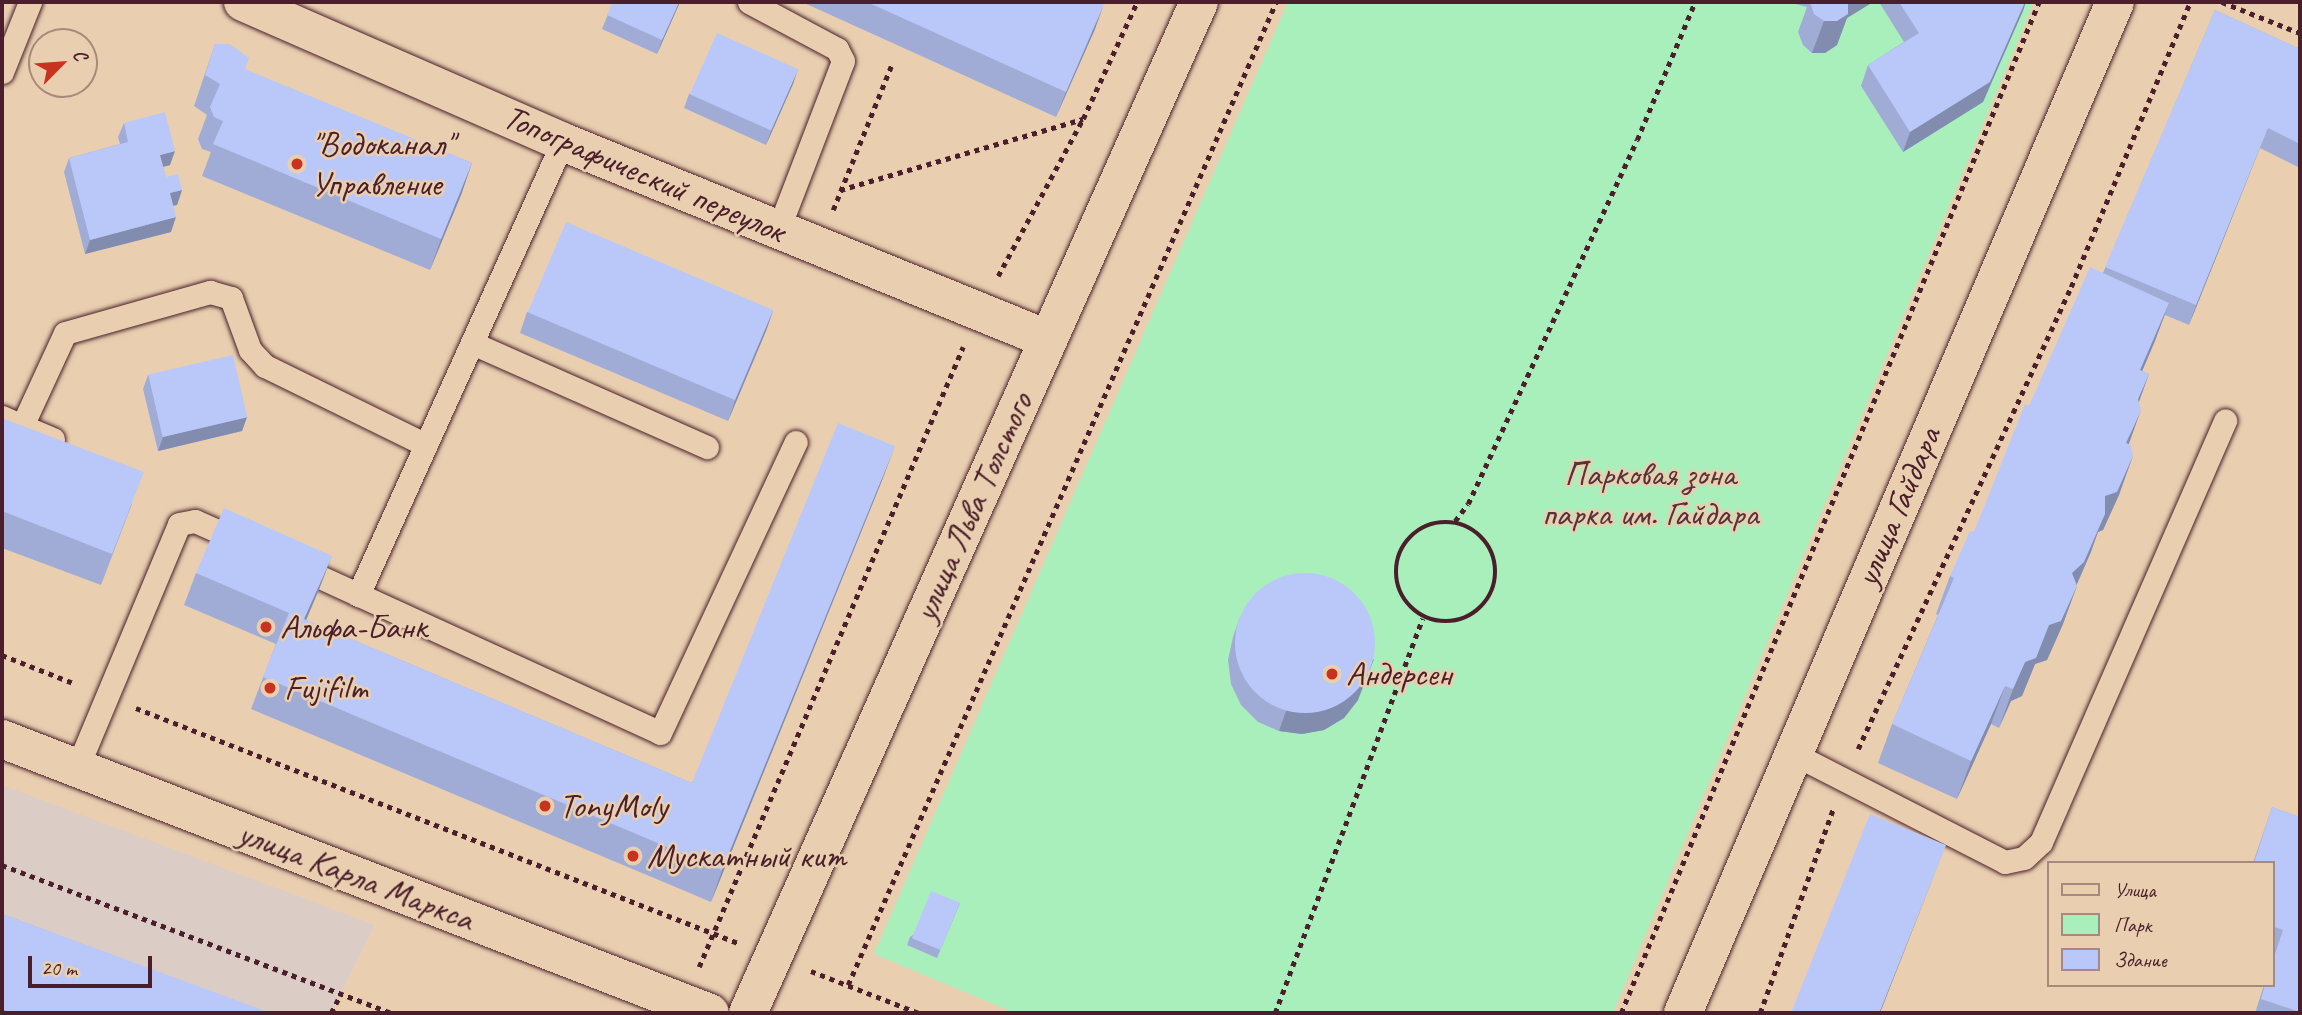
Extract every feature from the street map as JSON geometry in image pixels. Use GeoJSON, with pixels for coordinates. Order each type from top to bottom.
{"type":"FeatureCollection","features":[{"type":"Feature","properties":{"kind":"street","name":"Топографический переулок"},"geometry":{"type":"LineString","coordinates":[[243,2],[564,142],[1047,340]]}},
{"type":"Feature","properties":{"kind":"street","name":"улица Льва Толстого"},"geometry":{"type":"LineString","coordinates":[[748,1013],[1199,2]]}},
{"type":"Feature","properties":{"kind":"street","name":"улица Гайдара"},"geometry":{"type":"LineString","coordinates":[[1683,1013],[2115,2]]}},
{"type":"Feature","properties":{"kind":"street","name":"улица Карла Маркса"},"geometry":{"type":"LineString","coordinates":[[2,739],[710,1013]]}},
{"type":"Feature","properties":{"kind":"lane"},"geometry":{"type":"LineString","coordinates":[[2,72],[30,2]]}},
{"type":"Feature","properties":{"kind":"lane"},"geometry":{"type":"LineString","coordinates":[[750,2],[837,49],[843,61],[778,230]]}},
{"type":"Feature","properties":{"kind":"lane"},"geometry":{"type":"LineString","coordinates":[[358,595],[564,142]]}},
{"type":"Feature","properties":{"kind":"lane"},"geometry":{"type":"LineString","coordinates":[[72,447],[12,422],[65,333],[210,292],[231,298],[250,350],[265,366],[426,445]]}},
{"type":"Feature","properties":{"kind":"lane"},"geometry":{"type":"LineString","coordinates":[[472,343],[707,447]]}},
{"type":"Feature","properties":{"kind":"lane"},"geometry":{"type":"LineString","coordinates":[[1792,753],[1845,777],[2005,862],[2024,858],[2041,842],[2225,420]]}},
{"type":"Feature","properties":{"kind":"lane"},"geometry":{"type":"LineString","coordinates":[[77,768],[179,524],[195,521],[660,733],[796,442]]}},
{"type":"Feature","properties":{"kind":"path"},"geometry":{"type":"LineString","coordinates":[[712,932],[978,313],[1083,119],[1137,2]]}},
{"type":"Feature","properties":{"kind":"path"},"geometry":{"type":"LineString","coordinates":[[848,985],[1276,2]]}},
{"type":"Feature","properties":{"kind":"path"},"geometry":{"type":"LineString","coordinates":[[1455,521],[1468,504],[1631,153],[1695,2]]}},
{"type":"Feature","properties":{"kind":"path"},"geometry":{"type":"LineString","coordinates":[[1621,1013],[2039,2]]}},
{"type":"Feature","properties":{"kind":"path"},"geometry":{"type":"LineString","coordinates":[[1759,1013],[1845,777],[2071,287],[2190,2]]}},
{"type":"Feature","properties":{"kind":"path"},"geometry":{"type":"LineString","coordinates":[[2222,2],[2300,33]]}},
{"type":"Feature","properties":{"kind":"path"},"geometry":{"type":"LineString","coordinates":[[818,246],[892,64]]}},
{"type":"Feature","properties":{"kind":"path"},"geometry":{"type":"LineString","coordinates":[[841,190],[1083,119]]}},
{"type":"Feature","properties":{"kind":"path"},"geometry":{"type":"LineString","coordinates":[[1455,521],[1478,532],[1496,560],[1495,587],[1482,609],[1451,624],[1422,619],[1399,595],[1398,552],[1423,525],[1455,521]]}},
{"type":"Feature","properties":{"kind":"path"},"geometry":{"type":"LineString","coordinates":[[1275,1013],[1422,619]]}},
{"type":"Feature","properties":{"kind":"path"},"geometry":{"type":"LineString","coordinates":[[2,655],[919,1013]]}},
{"type":"Feature","properties":{"kind":"path"},"geometry":{"type":"LineString","coordinates":[[2,865],[392,1013]]}},
{"type":"Feature","properties":{"kind":"path"},"geometry":{"type":"LineString","coordinates":[[331,1013],[341,993]]}},
{"type":"Feature","properties":{"kind":"shaded area"},"geometry":{"type":"Polygon","coordinates":[[[2,785],[375,925],[331,1013],[2,1013],[2,785]]]}},
{"type":"Feature","properties":{"kind":"green space","name":"Парковая зона парка им. Гайдара"},"geometry":{"type":"Polygon","coordinates":[[[1288,2],[2034,2],[1613,1013],[1015,1013],[874,954],[1288,2]]]}},
{"type":"Feature","properties":{"kind":"building"},"geometry":{"type":"Polygon","coordinates":[[[613,2],[679,2],[662,40],[607,15],[613,2]]]}},
{"type":"Feature","properties":{"kind":"building"},"geometry":{"type":"Polygon","coordinates":[[[867,2],[1100,2],[1104,4],[1066,92],[867,2]]]}},
{"type":"Feature","properties":{"kind":"building"},"geometry":{"type":"Polygon","coordinates":[[[1810,2],[1848,2],[1848,14],[1837,21],[1824,21],[1814,14],[1810,2]]]}},
{"type":"Feature","properties":{"kind":"building"},"geometry":{"type":"Polygon","coordinates":[[[1899,2],[2025,2],[1990,82],[1910,132],[1868,65],[1919,33],[1899,2]]]}},
{"type":"Feature","properties":{"kind":"building"},"geometry":{"type":"Polygon","coordinates":[[[2215,10],[2300,49],[2300,144],[2268,128],[2196,305],[2105,267],[2215,10]]]}},
{"type":"Feature","properties":{"kind":"building"},"geometry":{"type":"Polygon","coordinates":[[[717,33],[798,69],[771,130],[690,94],[717,33]]]}},
{"type":"Feature","properties":{"kind":"building"},"geometry":{"type":"Polygon","coordinates":[[[215,44],[230,44],[249,58],[245,69],[472,163],[441,239],[213,144],[223,121],[214,117],[210,107],[220,84],[205,75],[215,44]]]}},
{"type":"Feature","properties":{"kind":"building"},"geometry":{"type":"Polygon","coordinates":[[[165,112],[175,151],[160,155],[166,177],[178,174],[182,190],[170,193],[176,217],[90,240],[69,158],[128,142],[124,123],[165,112]]]}},
{"type":"Feature","properties":{"kind":"building"},"geometry":{"type":"Polygon","coordinates":[[[566,222],[773,310],[735,400],[528,312],[566,222]]]}},
{"type":"Feature","properties":{"kind":"building"},"geometry":{"type":"Polygon","coordinates":[[[2090,267],[2169,303],[2140,370],[2149,374],[2138,399],[2141,410],[2126,443],[2131,445],[2133,456],[2117,492],[2105,496],[2105,514],[2084,562],[2072,573],[2077,586],[2061,621],[2049,625],[2036,658],[2025,662],[2013,689],[2005,686],[1971,761],[1892,724],[1954,578],[1950,576],[1970,531],[1974,532],[2025,404],[2029,406],[2090,267]]]}},
{"type":"Feature","properties":{"kind":"building"},"geometry":{"type":"Polygon","coordinates":[[[233,355],[247,417],[163,437],[148,375],[233,355]]]}},
{"type":"Feature","properties":{"kind":"building"},"geometry":{"type":"Polygon","coordinates":[[[2,418],[144,472],[112,554],[2,511],[2,418]]]}},
{"type":"Feature","properties":{"kind":"building"},"geometry":{"type":"Polygon","coordinates":[[[838,423],[895,446],[722,870],[263,677],[289,613],[196,573],[224,508],[332,556],[304,619],[692,783],[838,423]]]}},
{"type":"Feature","properties":{"kind":"building"},"geometry":{"type":"Polygon","coordinates":[[[1305,573],[1332,578],[1355,593],[1370,616],[1375,643],[1370,670],[1355,693],[1332,708],[1305,713],[1278,708],[1255,693],[1240,670],[1235,643],[1240,616],[1255,593],[1278,578],[1305,573]]]}},
{"type":"Feature","properties":{"kind":"building"},"geometry":{"type":"Polygon","coordinates":[[[2272,807],[2300,817],[2300,1012],[2261,999],[2264,987],[2274,987],[2274,957],[2283,930],[2274,927],[2274,861],[2255,861],[2272,807]]]}},
{"type":"Feature","properties":{"kind":"building"},"geometry":{"type":"Polygon","coordinates":[[[1870,814],[1946,845],[1879,1013],[1791,1013],[1870,814]]]}},
{"type":"Feature","properties":{"kind":"building"},"geometry":{"type":"Polygon","coordinates":[[[931,891],[960,903],[941,950],[912,938],[931,891]]]}},
{"type":"Feature","properties":{"kind":"building"},"geometry":{"type":"Polygon","coordinates":[[[2,914],[268,1013],[13,1013],[2,1009],[2,914]]]}},
{"type":"Feature","properties":{"kind":"place","name":"\"Водоканал\" Управление"},"geometry":{"type":"Point","coordinates":[297,164]}},
{"type":"Feature","properties":{"kind":"place","name":"Альфа-Банк"},"geometry":{"type":"Point","coordinates":[266,627]}},
{"type":"Feature","properties":{"kind":"place","name":"Андерсен"},"geometry":{"type":"Point","coordinates":[1332,674]}},
{"type":"Feature","properties":{"kind":"place","name":"Fujifilm"},"geometry":{"type":"Point","coordinates":[270,688]}},
{"type":"Feature","properties":{"kind":"place","name":"TonyMoly"},"geometry":{"type":"Point","coordinates":[545,806]}},
{"type":"Feature","properties":{"kind":"place","name":"Мускатный кит"},"geometry":{"type":"Point","coordinates":[633,856]}}]}
